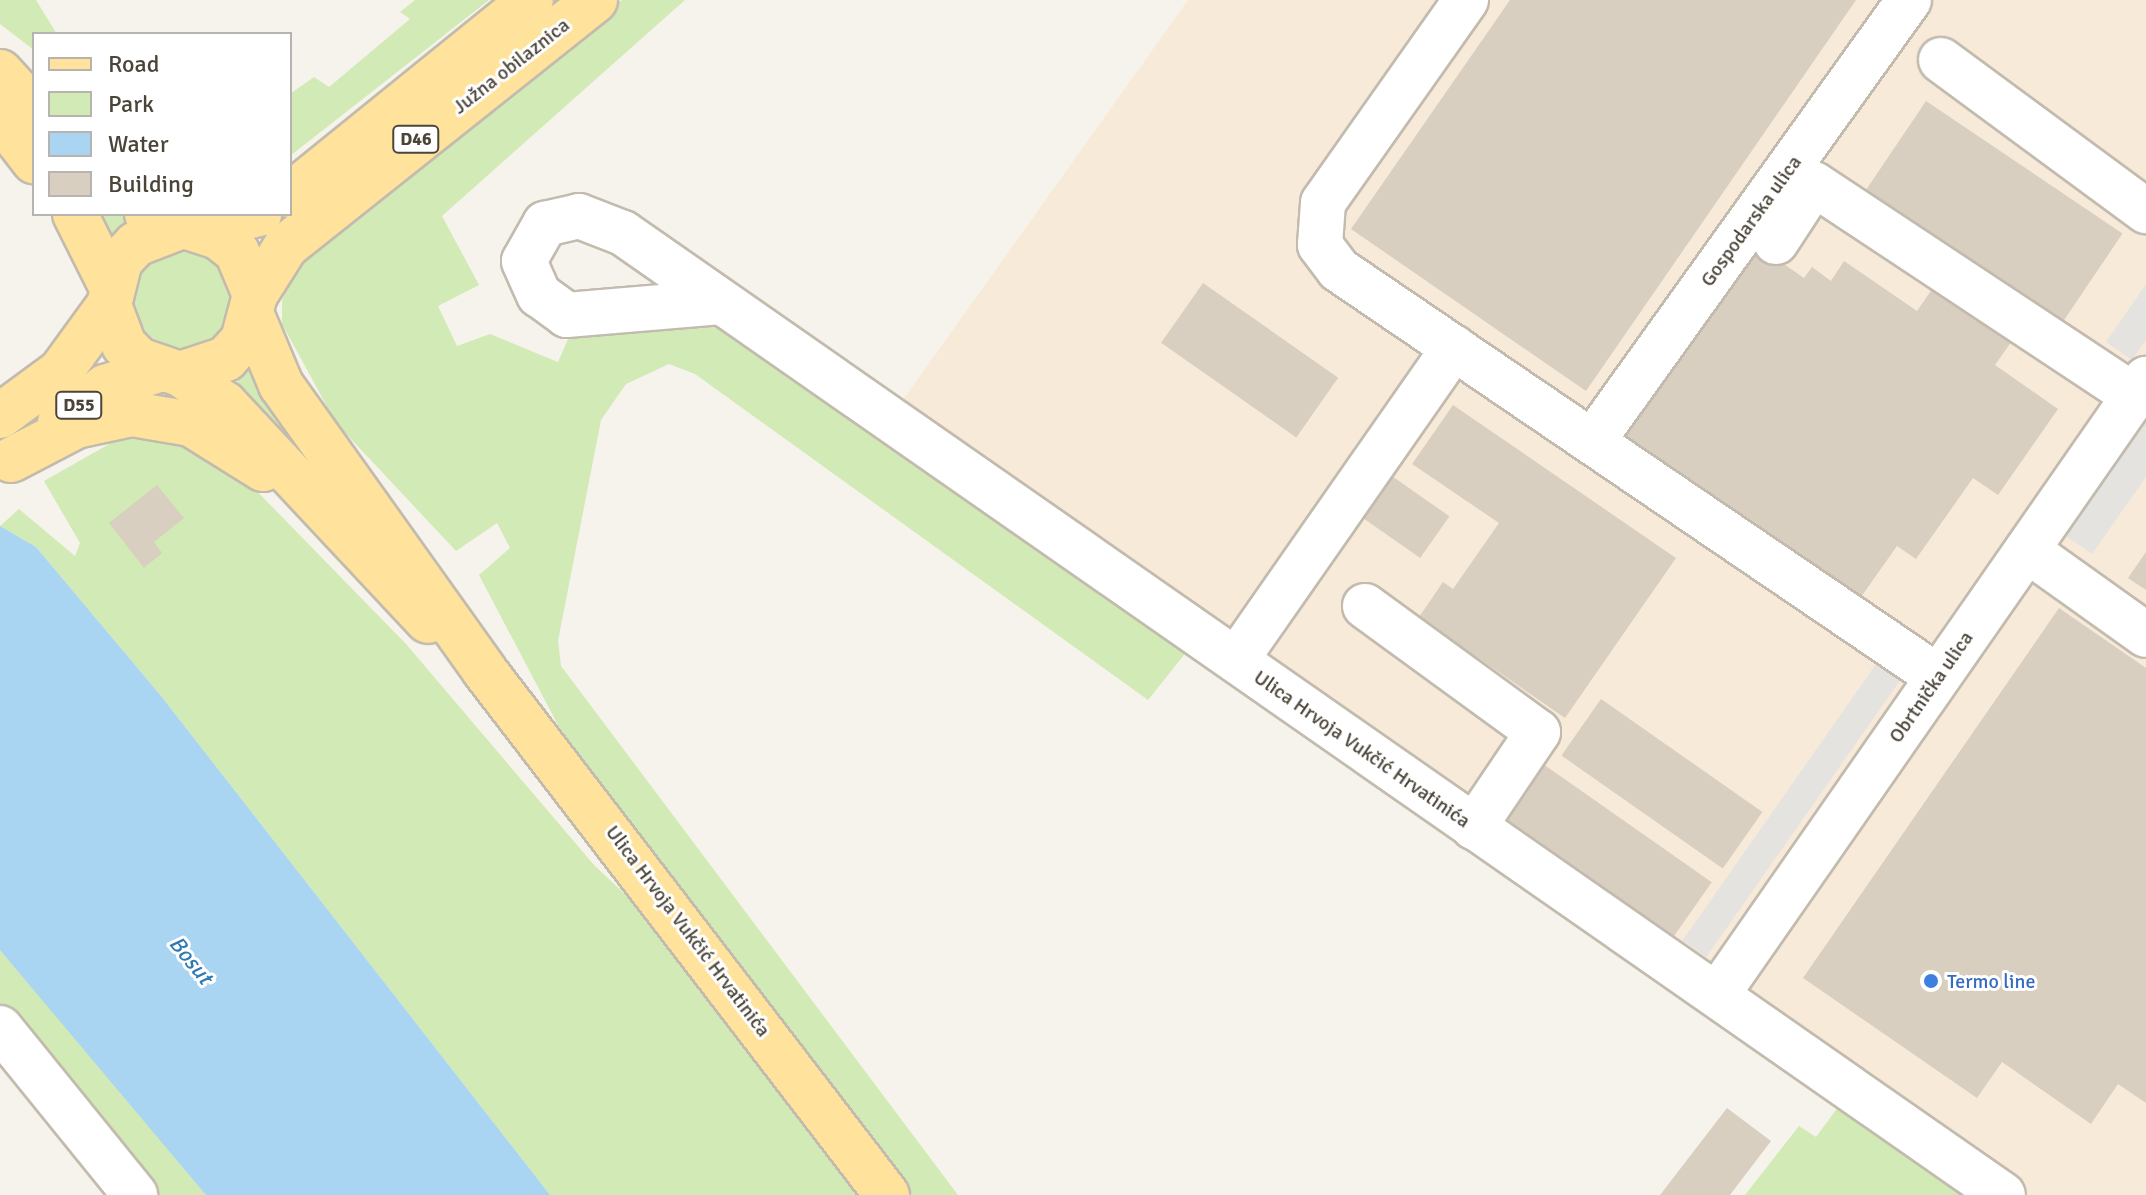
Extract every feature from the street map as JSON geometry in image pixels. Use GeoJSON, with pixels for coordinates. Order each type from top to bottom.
{"type":"FeatureCollection","features":[{"type":"Feature","properties":{"kind":"main road","name":"Južna obilaznica"},"geometry":{"type":"LineString","coordinates":[[292,193],[531,0]]}},
{"type":"Feature","properties":{"kind":"main road","name":"Južna obilaznica"},"geometry":{"type":"LineString","coordinates":[[254,306],[286,246],[595,0]]}},
{"type":"Feature","properties":{"kind":"main road"},"geometry":{"type":"LineString","coordinates":[[17,99],[32,154]]}},
{"type":"Feature","properties":{"kind":"main road"},"geometry":{"type":"LineString","coordinates":[[292,168],[381,119]]}},
{"type":"Feature","properties":{"kind":"main road"},"geometry":{"type":"LineString","coordinates":[[76,216],[110,295],[124,345],[169,372]]}},
{"type":"Feature","properties":{"kind":"main road"},"geometry":{"type":"LineString","coordinates":[[174,223],[240,216]]}},
{"type":"Feature","properties":{"kind":"main road"},"geometry":{"type":"LineString","coordinates":[[174,223],[237,252],[254,306]]}},
{"type":"Feature","properties":{"kind":"main road","name":"D55"},"geometry":{"type":"LineString","coordinates":[[0,416],[61,371],[110,295],[136,244],[174,223]]}},
{"type":"Feature","properties":{"kind":"main road","name":"D55"},"geometry":{"type":"LineString","coordinates":[[6,464],[105,387],[226,359],[254,306]]}},
{"type":"Feature","properties":{"kind":"main road","name":"Ulica Hrvoja Vukčić Hrvatinića"},"geometry":{"type":"LineString","coordinates":[[254,306],[288,395],[484,670],[887,1195]]}},
{"type":"Feature","properties":{"kind":"main road","name":"Ulica Hrvoja Vukčić Hrvatinića"},"geometry":{"type":"LineString","coordinates":[[169,372],[225,404],[410,604],[484,670]]}},
{"type":"Feature","properties":{"kind":"main road"},"geometry":{"type":"LineString","coordinates":[[6,464],[104,417],[161,416],[191,424],[311,495]]}},
{"type":"Feature","properties":{"kind":"street"},"geometry":{"type":"LineString","coordinates":[[1466,0],[1323,203],[1320,245],[1339,270],[1938,677]]}},
{"type":"Feature","properties":{"kind":"street","name":"Gospodarska ulica"},"geometry":{"type":"LineString","coordinates":[[1592,442],[1909,0]]}},
{"type":"Feature","properties":{"kind":"street"},"geometry":{"type":"LineString","coordinates":[[1941,60],[2146,211]]}},
{"type":"Feature","properties":{"kind":"street"},"geometry":{"type":"LineString","coordinates":[[1776,242],[1814,184],[2140,387]]}},
{"type":"Feature","properties":{"kind":"street","name":"Ulica Hrvoja Vukčić Hrvatinića"},"geometry":{"type":"LineString","coordinates":[[721,302],[2003,1195]]}},
{"type":"Feature","properties":{"kind":"street"},"geometry":{"type":"LineString","coordinates":[[1236,660],[1454,348]]}},
{"type":"Feature","properties":{"kind":"street","name":"Obrtnička ulica"},"geometry":{"type":"LineString","coordinates":[[1717,995],[2140,387]]}},
{"type":"Feature","properties":{"kind":"street"},"geometry":{"type":"LineString","coordinates":[[2027,550],[2146,635]]}},
{"type":"Feature","properties":{"kind":"street"},"geometry":{"type":"LineString","coordinates":[[1365,606],[1538,732],[1474,827]]}},
{"type":"Feature","properties":{"kind":"street"},"geometry":{"type":"LineString","coordinates":[[0,1028],[135,1195]]}},
{"type":"Feature","properties":{"kind":"shaded area"},"geometry":{"type":"Polygon","coordinates":[[[1188,0],[2146,0],[2146,1195],[1968,1195],[880,432],[1188,0]]]}},
{"type":"Feature","properties":{"kind":"shaded area"},"geometry":{"type":"Polygon","coordinates":[[[2146,284],[2146,340],[2132,360],[2106,342],[2146,284]]]}},
{"type":"Feature","properties":{"kind":"shaded area"},"geometry":{"type":"Polygon","coordinates":[[[2146,417],[2146,477],[2092,554],[2063,534],[2146,417]]]}},
{"type":"Feature","properties":{"kind":"shaded area"},"geometry":{"type":"Polygon","coordinates":[[[1881,657],[1905,674],[1706,957],[1683,940],[1881,657]]]}},
{"type":"Feature","properties":{"kind":"green space"},"geometry":{"type":"Polygon","coordinates":[[[0,0],[36,0],[56,32],[32,32],[32,48],[0,24],[0,0]]]}},
{"type":"Feature","properties":{"kind":"green space"},"geometry":{"type":"Polygon","coordinates":[[[415,0],[489,0],[292,154],[292,93],[314,77],[329,87],[410,19],[400,12],[415,0]]]}},
{"type":"Feature","properties":{"kind":"green space"},"geometry":{"type":"Polygon","coordinates":[[[622,0],[685,0],[442,216],[479,285],[438,306],[457,346],[490,334],[558,362],[572,330],[705,320],[723,327],[1188,650],[1148,700],[695,374],[669,364],[626,384],[601,420],[558,641],[561,666],[958,1195],[913,1195],[559,727],[479,575],[510,548],[497,523],[456,551],[336,423],[282,324],[282,300],[302,256],[622,0]]]}},
{"type":"Feature","properties":{"kind":"green space"},"geometry":{"type":"Polygon","coordinates":[[[97,216],[132,218],[109,239],[97,216]]]}},
{"type":"Feature","properties":{"kind":"green space"},"geometry":{"type":"Polygon","coordinates":[[[182,252],[200,256],[216,266],[226,282],[230,300],[226,318],[216,334],[200,344],[182,348],[164,344],[148,334],[138,318],[134,300],[138,282],[148,266],[164,256],[182,252]]]}},
{"type":"Feature","properties":{"kind":"green space"},"geometry":{"type":"Polygon","coordinates":[[[250,366],[321,465],[313,470],[232,389],[250,366]]]}},
{"type":"Feature","properties":{"kind":"green space"},"geometry":{"type":"Polygon","coordinates":[[[159,431],[246,480],[406,644],[594,865],[647,915],[863,1195],[550,1195],[161,696],[36,547],[0,526],[19,509],[75,556],[80,543],[44,481],[111,443],[109,436],[159,431]]]}},
{"type":"Feature","properties":{"kind":"green space"},"geometry":{"type":"Polygon","coordinates":[[[0,950],[120,1087],[206,1195],[153,1195],[0,1006],[0,950]]]}},
{"type":"Feature","properties":{"kind":"green space"},"geometry":{"type":"Polygon","coordinates":[[[1839,1106],[1968,1195],[1745,1195],[1799,1126],[1816,1137],[1839,1106]]]}},
{"type":"Feature","properties":{"kind":"water","name":"Bosut"},"geometry":{"type":"Polygon","coordinates":[[[0,526],[36,547],[161,696],[550,1195],[206,1195],[0,950],[0,526]]]}},
{"type":"Feature","properties":{"kind":"building"},"geometry":{"type":"Polygon","coordinates":[[[1510,0],[1856,0],[1586,391],[1351,229],[1510,0]]]}},
{"type":"Feature","properties":{"kind":"building"},"geometry":{"type":"Polygon","coordinates":[[[1926,101],[2122,234],[2059,328],[1862,196],[1926,101]]]}},
{"type":"Feature","properties":{"kind":"building"},"geometry":{"type":"Polygon","coordinates":[[[1752,242],[1804,278],[1812,267],[1831,281],[1844,261],[1917,311],[1937,282],[2016,335],[1995,365],[2058,409],[1998,495],[1973,478],[1916,559],[1897,546],[1861,597],[1621,435],[1752,242]]]}},
{"type":"Feature","properties":{"kind":"building"},"geometry":{"type":"Polygon","coordinates":[[[1203,283],[1338,378],[1296,437],[1161,343],[1203,283]]]}},
{"type":"Feature","properties":{"kind":"building"},"geometry":{"type":"Polygon","coordinates":[[[1453,405],[1676,558],[1565,718],[1419,617],[1443,582],[1453,589],[1499,523],[1412,464],[1453,405]]]}},
{"type":"Feature","properties":{"kind":"building"},"geometry":{"type":"Polygon","coordinates":[[[1379,467],[1449,516],[1420,558],[1350,509],[1379,467]]]}},
{"type":"Feature","properties":{"kind":"building"},"geometry":{"type":"Polygon","coordinates":[[[157,485],[184,518],[154,542],[162,553],[144,568],[109,523],[157,485]]]}},
{"type":"Feature","properties":{"kind":"building"},"geometry":{"type":"Polygon","coordinates":[[[2146,552],[2146,590],[2128,578],[2146,552]]]}},
{"type":"Feature","properties":{"kind":"building"},"geometry":{"type":"Polygon","coordinates":[[[2059,608],[2146,668],[2146,1103],[2118,1084],[2091,1124],[2002,1062],[1977,1098],[1803,978],[2059,608]]]}},
{"type":"Feature","properties":{"kind":"building"},"geometry":{"type":"Polygon","coordinates":[[[1601,699],[1762,812],[1723,869],[1561,756],[1601,699]]]}},
{"type":"Feature","properties":{"kind":"building"},"geometry":{"type":"Polygon","coordinates":[[[1543,764],[1712,882],[1673,937],[1505,819],[1543,764]]]}},
{"type":"Feature","properties":{"kind":"building"},"geometry":{"type":"Polygon","coordinates":[[[1727,1108],[1771,1141],[1730,1195],[1660,1195],[1727,1108]]]}},
{"type":"Feature","properties":{"kind":"place","name":"Termo line"},"geometry":{"type":"Point","coordinates":[1931,981]}}]}
